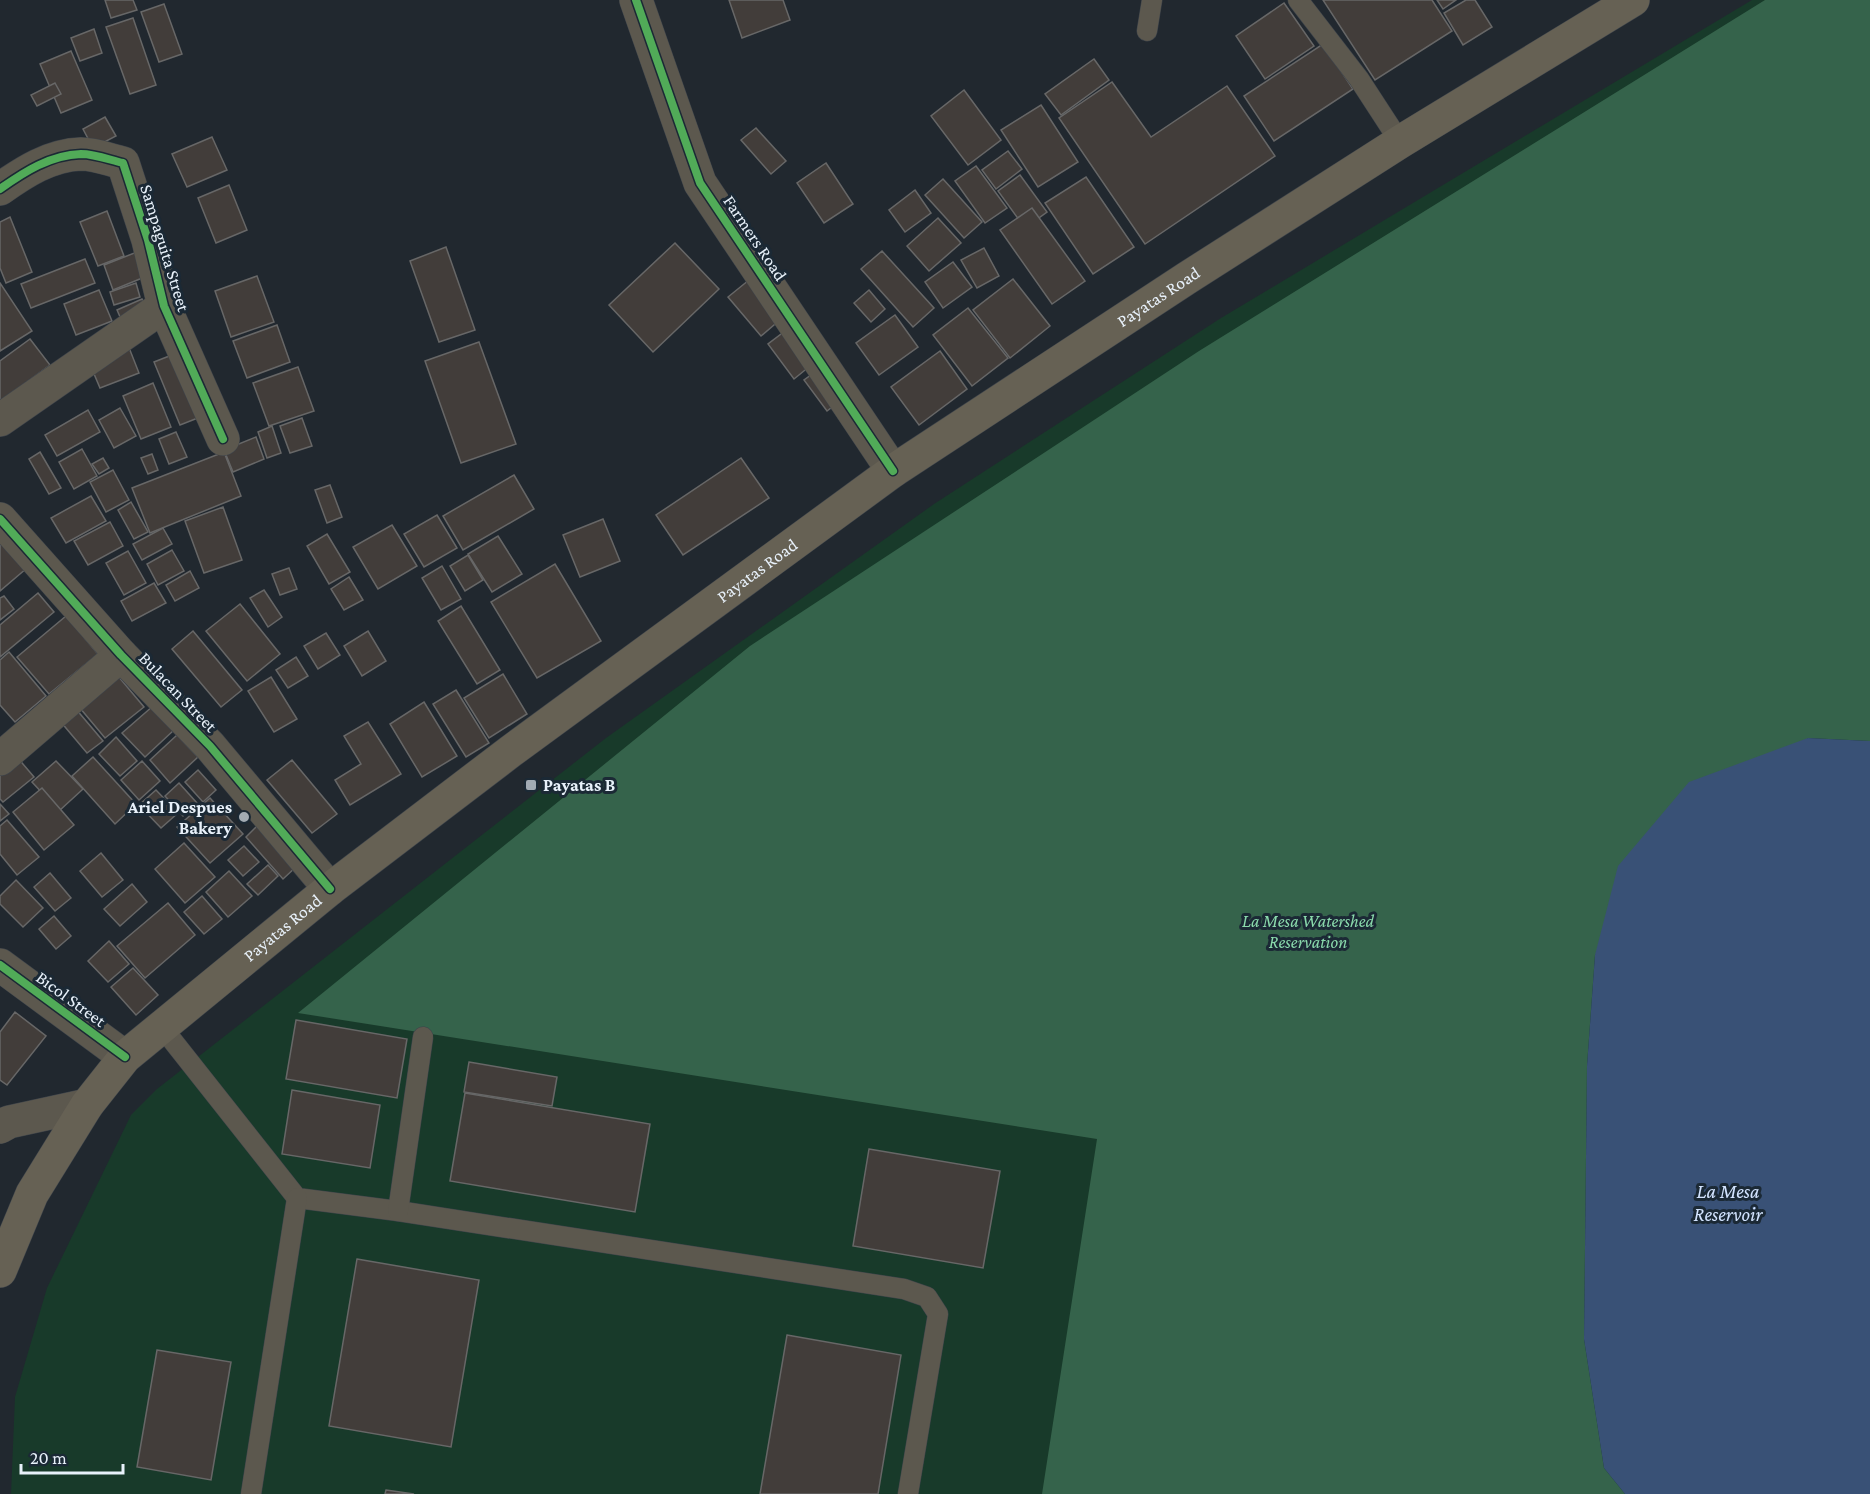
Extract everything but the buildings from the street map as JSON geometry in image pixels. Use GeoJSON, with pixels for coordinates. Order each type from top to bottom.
{"type":"FeatureCollection","features":[{"type":"Feature","properties":{"kind":"main road","name":"Payatas Road"},"geometry":{"type":"LineString","coordinates":[[0,1271],[32,1194],[87,1105],[125,1058],[330,889],[511,751],[893,471],[1187,278],[1400,142],[1632,0]]}},
{"type":"Feature","properties":{"kind":"street","name":"Farmers Road"},"geometry":{"type":"LineString","coordinates":[[636,0],[700,183],[893,471]]}},
{"type":"Feature","properties":{"kind":"street","name":"Sampaguita Street"},"geometry":{"type":"LineString","coordinates":[[0,189],[29,168],[60,157],[82,154],[123,163],[148,240],[164,306],[223,439]]}},
{"type":"Feature","properties":{"kind":"street"},"geometry":{"type":"LineString","coordinates":[[0,420],[164,306]]}},
{"type":"Feature","properties":{"kind":"street","name":"Bulacan Street"},"geometry":{"type":"LineString","coordinates":[[0,519],[122,655],[210,746],[330,889]]}},
{"type":"Feature","properties":{"kind":"street"},"geometry":{"type":"LineString","coordinates":[[0,759],[122,655]]}},
{"type":"Feature","properties":{"kind":"street","name":"Bicol Street"},"geometry":{"type":"LineString","coordinates":[[0,965],[125,1058]]}},
{"type":"Feature","properties":{"kind":"street"},"geometry":{"type":"LineString","coordinates":[[0,1127],[9,1122],[87,1105]]}},
{"type":"Feature","properties":{"kind":"lane"},"geometry":{"type":"LineString","coordinates":[[1147,31],[1152,0]]}},
{"type":"Feature","properties":{"kind":"lane"},"geometry":{"type":"LineString","coordinates":[[1298,0],[1359,80],[1400,142]]}},
{"type":"Feature","properties":{"kind":"lane"},"geometry":{"type":"LineString","coordinates":[[161,1026],[297,1198],[398,1210],[904,1288],[927,1297],[938,1314],[908,1494]]}},
{"type":"Feature","properties":{"kind":"lane"},"geometry":{"type":"LineString","coordinates":[[398,1210],[423,1037]]}},
{"type":"Feature","properties":{"kind":"lane"},"geometry":{"type":"LineString","coordinates":[[251,1494],[297,1198]]}},
{"type":"Feature","properties":{"kind":"green space","name":"La Mesa Watershed Reservation"},"geometry":{"type":"Polygon","coordinates":[[[1752,0],[1870,0],[1870,1494],[11,1494],[15,1397],[47,1288],[131,1115],[157,1089],[606,738],[934,504],[1221,318],[1752,0]]]}},
{"type":"Feature","properties":{"kind":"green space","name":"La Mesa Watershed Reservation"},"geometry":{"type":"Polygon","coordinates":[[[1765,0],[1870,0],[1870,741],[1808,738],[1595,955],[1587,1066],[1584,1339],[1604,1468],[1625,1494],[1042,1494],[1097,1139],[298,1013],[750,646],[1199,351],[1765,0]]]}},
{"type":"Feature","properties":{"kind":"water","name":"La Mesa Reservoir"},"geometry":{"type":"Polygon","coordinates":[[[1808,738],[1870,741],[1870,1494],[1625,1494],[1604,1468],[1584,1339],[1587,1066],[1595,955],[1618,866],[1689,782],[1808,738]]]}},
{"type":"Feature","properties":{"kind":"cycle path"},"geometry":{"type":"LineString","coordinates":[[636,0],[700,183],[893,471]]}},
{"type":"Feature","properties":{"kind":"cycle path"},"geometry":{"type":"LineString","coordinates":[[0,189],[18,176],[48,161],[70,155],[92,155],[123,163],[148,240],[164,306],[223,439]]}},
{"type":"Feature","properties":{"kind":"cycle path"},"geometry":{"type":"LineString","coordinates":[[0,519],[121,655],[210,746],[330,889]]}},
{"type":"Feature","properties":{"kind":"cycle path"},"geometry":{"type":"LineString","coordinates":[[0,965],[125,1057]]}},
{"type":"Feature","properties":{"kind":"place","name":"Payatas B"},"geometry":{"type":"Point","coordinates":[531,785]}},
{"type":"Feature","properties":{"kind":"place","name":"Ariel Despues Bakery"},"geometry":{"type":"Point","coordinates":[244,817]}}]}
